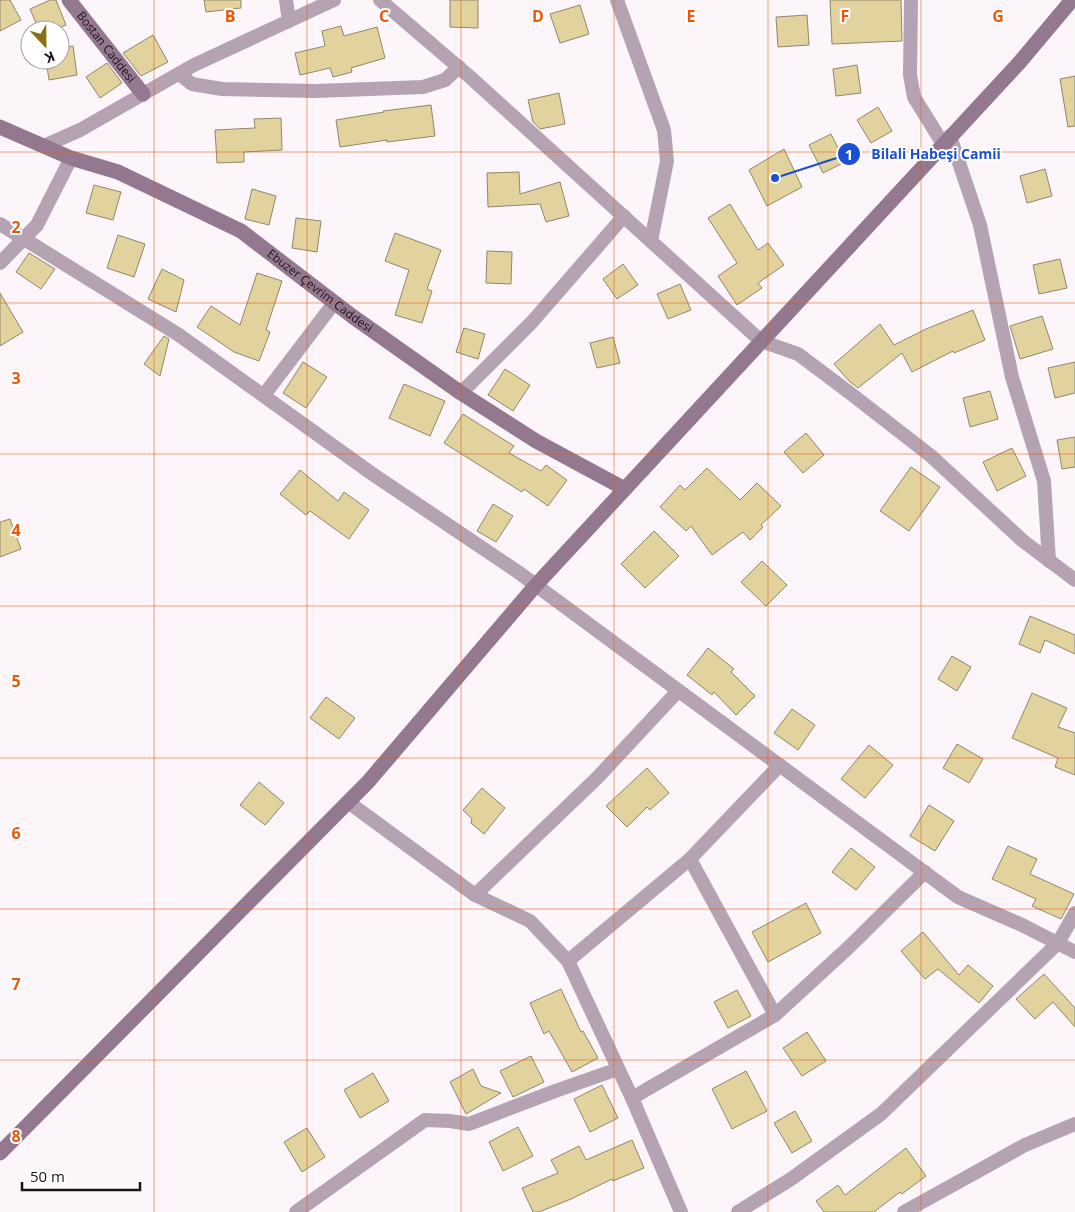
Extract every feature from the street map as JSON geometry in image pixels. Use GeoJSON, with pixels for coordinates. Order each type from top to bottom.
{"type":"FeatureCollection","features":[{"type":"Feature","properties":{"kind":"street","name":"Bostan Caddesi"},"geometry":{"type":"LineString","coordinates":[[69,0],[143,94]]}},
{"type":"Feature","properties":{"kind":"street"},"geometry":{"type":"LineString","coordinates":[[286,0],[289,21]]}},
{"type":"Feature","properties":{"kind":"street"},"geometry":{"type":"LineString","coordinates":[[44,146],[80,130],[179,74],[334,0]]}},
{"type":"Feature","properties":{"kind":"street"},"geometry":{"type":"LineString","coordinates":[[380,0],[459,67],[761,341],[798,354],[843,388],[931,456],[1023,540],[1075,580]]}},
{"type":"Feature","properties":{"kind":"street"},"geometry":{"type":"LineString","coordinates":[[618,0],[664,130],[667,161],[651,241]]}},
{"type":"Feature","properties":{"kind":"street"},"geometry":{"type":"LineString","coordinates":[[911,0],[910,75],[912,90],[914,97],[946,140],[980,225],[1012,377],[1044,480],[1050,561]]}},
{"type":"Feature","properties":{"kind":"street"},"geometry":{"type":"LineString","coordinates":[[0,1153],[368,782],[536,585],[1019,63],[1072,0]]}},
{"type":"Feature","properties":{"kind":"street"},"geometry":{"type":"LineString","coordinates":[[179,74],[192,84],[222,89],[316,91],[423,87],[445,80],[459,67]]}},
{"type":"Feature","properties":{"kind":"street","name":"Ebuzer Çevrim Caddesi"},"geometry":{"type":"LineString","coordinates":[[0,127],[71,158],[118,172],[241,231],[334,302],[461,393],[536,441],[625,489]]}},
{"type":"Feature","properties":{"kind":"street"},"geometry":{"type":"LineString","coordinates":[[0,263],[25,239],[36,225],[71,158]]}},
{"type":"Feature","properties":{"kind":"street"},"geometry":{"type":"LineString","coordinates":[[461,393],[532,322],[624,216]]}},
{"type":"Feature","properties":{"kind":"street"},"geometry":{"type":"LineString","coordinates":[[0,224],[179,335],[371,473],[536,585],[958,897],[1022,925],[1075,952]]}},
{"type":"Feature","properties":{"kind":"street"},"geometry":{"type":"LineString","coordinates":[[264,395],[334,302]]}},
{"type":"Feature","properties":{"kind":"street"},"geometry":{"type":"LineString","coordinates":[[475,895],[598,777],[678,691]]}},
{"type":"Feature","properties":{"kind":"street"},"geometry":{"type":"LineString","coordinates":[[568,961],[690,859],[780,765]]}},
{"type":"Feature","properties":{"kind":"street"},"geometry":{"type":"LineString","coordinates":[[348,802],[475,895],[530,922],[568,961],[632,1098],[682,1212]]}},
{"type":"Feature","properties":{"kind":"street"},"geometry":{"type":"LineString","coordinates":[[690,859],[775,1015]]}},
{"type":"Feature","properties":{"kind":"street"},"geometry":{"type":"LineString","coordinates":[[632,1098],[775,1015],[848,948],[925,872]]}},
{"type":"Feature","properties":{"kind":"street"},"geometry":{"type":"LineString","coordinates":[[738,1212],[791,1179],[881,1114],[1058,943],[1075,913]]}},
{"type":"Feature","properties":{"kind":"street"},"geometry":{"type":"LineString","coordinates":[[296,1212],[425,1120],[468,1124],[618,1069]]}},
{"type":"Feature","properties":{"kind":"street"},"geometry":{"type":"LineString","coordinates":[[904,1212],[1025,1145],[1075,1124]]}},
{"type":"Feature","properties":{"kind":"building"},"geometry":{"type":"Polygon","coordinates":[[[0,0],[10,0],[21,20],[0,31],[0,0]]]}},
{"type":"Feature","properties":{"kind":"building"},"geometry":{"type":"Polygon","coordinates":[[[50,0],[56,0],[64,20],[35,20],[30,9],[50,0]]]}},
{"type":"Feature","properties":{"kind":"building"},"geometry":{"type":"Polygon","coordinates":[[[204,0],[241,0],[241,8],[206,12],[204,0]]]}},
{"type":"Feature","properties":{"kind":"building"},"geometry":{"type":"Polygon","coordinates":[[[450,0],[478,0],[478,28],[450,27],[450,0]]]}},
{"type":"Feature","properties":{"kind":"building"},"geometry":{"type":"Polygon","coordinates":[[[830,0],[901,0],[902,41],[832,44],[830,0]]]}},
{"type":"Feature","properties":{"kind":"building"},"geometry":{"type":"Polygon","coordinates":[[[580,5],[589,34],[560,43],[550,14],[580,5]]]}},
{"type":"Feature","properties":{"kind":"building"},"geometry":{"type":"Polygon","coordinates":[[[807,15],[809,45],[778,47],[776,17],[807,15]]]}},
{"type":"Feature","properties":{"kind":"building"},"geometry":{"type":"Polygon","coordinates":[[[341,26],[344,36],[377,27],[385,58],[351,68],[352,72],[333,77],[330,68],[300,75],[295,53],[325,46],[322,31],[341,26]]]}},
{"type":"Feature","properties":{"kind":"building"},"geometry":{"type":"Polygon","coordinates":[[[153,35],[168,62],[141,76],[123,53],[153,35]]]}},
{"type":"Feature","properties":{"kind":"building"},"geometry":{"type":"Polygon","coordinates":[[[70,46],[73,46],[77,75],[49,80],[48,70],[70,70],[70,46]]]}},
{"type":"Feature","properties":{"kind":"building"},"geometry":{"type":"Polygon","coordinates":[[[107,63],[122,83],[100,98],[86,77],[107,63]]]}},
{"type":"Feature","properties":{"kind":"building"},"geometry":{"type":"Polygon","coordinates":[[[857,65],[861,93],[836,96],[833,69],[857,65]]]}},
{"type":"Feature","properties":{"kind":"building"},"geometry":{"type":"Polygon","coordinates":[[[1075,76],[1075,126],[1068,127],[1060,79],[1075,76]]]}},
{"type":"Feature","properties":{"kind":"building"},"geometry":{"type":"Polygon","coordinates":[[[559,93],[565,124],[540,129],[533,122],[528,100],[559,93]]]}},
{"type":"Feature","properties":{"kind":"building"},"geometry":{"type":"Polygon","coordinates":[[[431,105],[435,136],[387,142],[387,140],[340,147],[336,120],[383,111],[431,105]]]}},
{"type":"Feature","properties":{"kind":"building"},"geometry":{"type":"Polygon","coordinates":[[[878,107],[892,131],[871,143],[857,120],[878,107]]]}},
{"type":"Feature","properties":{"kind":"building"},"geometry":{"type":"Polygon","coordinates":[[[281,118],[282,150],[244,152],[244,162],[217,163],[215,130],[255,128],[254,119],[281,118]]]}},
{"type":"Feature","properties":{"kind":"building"},"geometry":{"type":"Polygon","coordinates":[[[831,134],[845,162],[823,173],[809,145],[831,134]]]}},
{"type":"Feature","properties":{"kind":"building"},"geometry":{"type":"Polygon","coordinates":[[[784,149],[802,187],[767,206],[749,170],[784,149]]]}},
{"type":"Feature","properties":{"kind":"building"},"geometry":{"type":"Polygon","coordinates":[[[1045,169],[1052,196],[1027,203],[1020,176],[1045,169]]]}},
{"type":"Feature","properties":{"kind":"building"},"geometry":{"type":"Polygon","coordinates":[[[519,172],[520,194],[560,182],[569,216],[546,222],[540,204],[488,207],[487,173],[519,172]]]}},
{"type":"Feature","properties":{"kind":"building"},"geometry":{"type":"Polygon","coordinates":[[[94,185],[121,192],[113,220],[86,213],[94,185]]]}},
{"type":"Feature","properties":{"kind":"building"},"geometry":{"type":"Polygon","coordinates":[[[252,189],[276,196],[269,225],[245,219],[252,189]]]}},
{"type":"Feature","properties":{"kind":"building"},"geometry":{"type":"Polygon","coordinates":[[[730,204],[758,250],[768,243],[784,265],[758,283],[762,288],[737,305],[718,276],[737,263],[708,218],[730,204]]]}},
{"type":"Feature","properties":{"kind":"building"},"geometry":{"type":"Polygon","coordinates":[[[296,218],[321,221],[317,252],[292,248],[296,218]]]}},
{"type":"Feature","properties":{"kind":"building"},"geometry":{"type":"Polygon","coordinates":[[[395,233],[441,250],[427,289],[432,291],[422,323],[395,315],[409,270],[385,261],[395,233]]]}},
{"type":"Feature","properties":{"kind":"building"},"geometry":{"type":"Polygon","coordinates":[[[118,235],[145,244],[134,277],[107,268],[118,235]]]}},
{"type":"Feature","properties":{"kind":"building"},"geometry":{"type":"Polygon","coordinates":[[[487,251],[512,252],[511,284],[486,283],[487,251]]]}},
{"type":"Feature","properties":{"kind":"building"},"geometry":{"type":"Polygon","coordinates":[[[29,253],[55,269],[41,289],[16,272],[29,253]]]}},
{"type":"Feature","properties":{"kind":"building"},"geometry":{"type":"Polygon","coordinates":[[[1060,259],[1067,288],[1039,294],[1033,265],[1060,259]]]}},
{"type":"Feature","properties":{"kind":"building"},"geometry":{"type":"Polygon","coordinates":[[[623,264],[638,285],[617,299],[603,279],[623,264]]]}},
{"type":"Feature","properties":{"kind":"building"},"geometry":{"type":"Polygon","coordinates":[[[162,269],[184,280],[176,312],[148,299],[162,269]]]}},
{"type":"Feature","properties":{"kind":"building"},"geometry":{"type":"Polygon","coordinates":[[[257,273],[282,281],[266,330],[270,332],[259,361],[234,352],[197,327],[211,306],[240,325],[257,273]]]}},
{"type":"Feature","properties":{"kind":"building"},"geometry":{"type":"Polygon","coordinates":[[[680,284],[691,310],[668,319],[657,294],[680,284]]]}},
{"type":"Feature","properties":{"kind":"building"},"geometry":{"type":"Polygon","coordinates":[[[0,293],[23,332],[0,346],[0,293]]]}},
{"type":"Feature","properties":{"kind":"building"},"geometry":{"type":"Polygon","coordinates":[[[973,310],[985,340],[954,353],[953,351],[912,372],[902,353],[858,388],[834,364],[880,324],[894,345],[926,329],[973,310]]]}},
{"type":"Feature","properties":{"kind":"building"},"geometry":{"type":"Polygon","coordinates":[[[1042,316],[1053,349],[1020,359],[1010,326],[1042,316]]]}},
{"type":"Feature","properties":{"kind":"building"},"geometry":{"type":"Polygon","coordinates":[[[464,328],[485,334],[478,359],[456,352],[464,328]]]}},
{"type":"Feature","properties":{"kind":"building"},"geometry":{"type":"Polygon","coordinates":[[[164,336],[169,339],[160,376],[144,364],[164,336]]]}},
{"type":"Feature","properties":{"kind":"building"},"geometry":{"type":"Polygon","coordinates":[[[613,337],[620,363],[597,368],[590,343],[613,337]]]}},
{"type":"Feature","properties":{"kind":"building"},"geometry":{"type":"Polygon","coordinates":[[[303,362],[327,377],[306,408],[283,393],[303,362]]]}},
{"type":"Feature","properties":{"kind":"building"},"geometry":{"type":"Polygon","coordinates":[[[1075,362],[1075,393],[1055,398],[1048,368],[1075,362]]]}},
{"type":"Feature","properties":{"kind":"building"},"geometry":{"type":"Polygon","coordinates":[[[505,369],[530,385],[513,411],[488,395],[505,369]]]}},
{"type":"Feature","properties":{"kind":"building"},"geometry":{"type":"Polygon","coordinates":[[[404,384],[445,401],[430,436],[389,418],[404,384]]]}},
{"type":"Feature","properties":{"kind":"building"},"geometry":{"type":"Polygon","coordinates":[[[990,391],[998,419],[970,427],[963,398],[990,391]]]}},
{"type":"Feature","properties":{"kind":"building"},"geometry":{"type":"Polygon","coordinates":[[[463,414],[514,446],[509,453],[541,471],[546,465],[567,480],[548,506],[524,489],[522,492],[444,443],[463,414]]]}},
{"type":"Feature","properties":{"kind":"building"},"geometry":{"type":"Polygon","coordinates":[[[806,433],[824,455],[803,473],[784,452],[806,433]]]}},
{"type":"Feature","properties":{"kind":"building"},"geometry":{"type":"Polygon","coordinates":[[[1075,437],[1075,467],[1062,469],[1057,440],[1075,437]]]}},
{"type":"Feature","properties":{"kind":"building"},"geometry":{"type":"Polygon","coordinates":[[[1012,448],[1026,476],[997,491],[983,462],[1012,448]]]}},
{"type":"Feature","properties":{"kind":"building"},"geometry":{"type":"Polygon","coordinates":[[[911,467],[940,487],[909,531],[880,511],[911,467]]]}},
{"type":"Feature","properties":{"kind":"building"},"geometry":{"type":"Polygon","coordinates":[[[707,468],[740,500],[757,483],[781,506],[761,525],[763,527],[750,540],[743,532],[712,555],[691,526],[686,531],[660,507],[680,485],[685,490],[707,468]]]}},
{"type":"Feature","properties":{"kind":"building"},"geometry":{"type":"Polygon","coordinates":[[[300,470],[338,501],[344,492],[369,510],[349,539],[310,511],[306,515],[280,494],[300,470]]]}},
{"type":"Feature","properties":{"kind":"building"},"geometry":{"type":"Polygon","coordinates":[[[493,504],[513,516],[496,542],[477,531],[493,504]]]}},
{"type":"Feature","properties":{"kind":"building"},"geometry":{"type":"Polygon","coordinates":[[[10,519],[21,549],[0,557],[0,522],[10,519]]]}},
{"type":"Feature","properties":{"kind":"building"},"geometry":{"type":"Polygon","coordinates":[[[654,531],[679,556],[645,588],[621,564],[654,531]]]}},
{"type":"Feature","properties":{"kind":"building"},"geometry":{"type":"Polygon","coordinates":[[[762,561],[787,585],[766,606],[741,582],[762,561]]]}},
{"type":"Feature","properties":{"kind":"building"},"geometry":{"type":"Polygon","coordinates":[[[1030,616],[1075,635],[1075,654],[1045,640],[1040,653],[1019,644],[1030,616]]]}},
{"type":"Feature","properties":{"kind":"building"},"geometry":{"type":"Polygon","coordinates":[[[708,648],[734,669],[731,672],[755,696],[736,715],[714,692],[712,695],[687,675],[708,648]]]}},
{"type":"Feature","properties":{"kind":"building"},"geometry":{"type":"Polygon","coordinates":[[[952,656],[971,667],[957,691],[938,679],[952,656]]]}},
{"type":"Feature","properties":{"kind":"building"},"geometry":{"type":"Polygon","coordinates":[[[1032,693],[1067,708],[1058,727],[1075,733],[1075,775],[1055,767],[1058,758],[1012,738],[1032,693]]]}},
{"type":"Feature","properties":{"kind":"building"},"geometry":{"type":"Polygon","coordinates":[[[326,697],[355,718],[339,739],[310,718],[326,697]]]}},
{"type":"Feature","properties":{"kind":"building"},"geometry":{"type":"Polygon","coordinates":[[[792,709],[815,725],[798,750],[774,733],[792,709]]]}},
{"type":"Feature","properties":{"kind":"building"},"geometry":{"type":"Polygon","coordinates":[[[957,744],[983,759],[969,783],[943,768],[957,744]]]}},
{"type":"Feature","properties":{"kind":"building"},"geometry":{"type":"Polygon","coordinates":[[[869,745],[893,765],[865,798],[841,779],[869,745]]]}},
{"type":"Feature","properties":{"kind":"building"},"geometry":{"type":"Polygon","coordinates":[[[647,768],[669,793],[650,810],[647,807],[627,827],[606,806],[647,768]]]}},
{"type":"Feature","properties":{"kind":"building"},"geometry":{"type":"Polygon","coordinates":[[[259,782],[284,803],[265,825],[240,805],[259,782]]]}},
{"type":"Feature","properties":{"kind":"building"},"geometry":{"type":"Polygon","coordinates":[[[482,788],[505,808],[484,834],[471,823],[472,819],[463,810],[482,788]]]}},
{"type":"Feature","properties":{"kind":"building"},"geometry":{"type":"Polygon","coordinates":[[[929,805],[954,821],[935,851],[910,836],[929,805]]]}},
{"type":"Feature","properties":{"kind":"building"},"geometry":{"type":"Polygon","coordinates":[[[1008,846],[1037,859],[1030,874],[1074,894],[1061,919],[1032,906],[1036,899],[992,879],[1008,846]]]}},
{"type":"Feature","properties":{"kind":"building"},"geometry":{"type":"Polygon","coordinates":[[[851,848],[875,867],[856,890],[832,872],[851,848]]]}},
{"type":"Feature","properties":{"kind":"building"},"geometry":{"type":"Polygon","coordinates":[[[806,903],[821,933],[768,962],[752,932],[806,903]]]}},
{"type":"Feature","properties":{"kind":"building"},"geometry":{"type":"Polygon","coordinates":[[[923,932],[959,975],[968,965],[993,986],[979,1003],[938,969],[925,979],[901,951],[923,932]]]}},
{"type":"Feature","properties":{"kind":"building"},"geometry":{"type":"Polygon","coordinates":[[[1044,974],[1075,1008],[1075,1027],[1053,1002],[1035,1019],[1016,999],[1044,974]]]}},
{"type":"Feature","properties":{"kind":"building"},"geometry":{"type":"Polygon","coordinates":[[[561,989],[581,1032],[583,1031],[598,1058],[572,1072],[549,1031],[544,1034],[530,1003],[561,989]]]}},
{"type":"Feature","properties":{"kind":"building"},"geometry":{"type":"Polygon","coordinates":[[[737,990],[751,1016],[728,1028],[714,1002],[737,990]]]}},
{"type":"Feature","properties":{"kind":"building"},"geometry":{"type":"Polygon","coordinates":[[[807,1032],[826,1061],[802,1076],[783,1048],[807,1032]]]}},
{"type":"Feature","properties":{"kind":"building"},"geometry":{"type":"Polygon","coordinates":[[[531,1056],[544,1082],[513,1097],[500,1071],[531,1056]]]}},
{"type":"Feature","properties":{"kind":"building"},"geometry":{"type":"Polygon","coordinates":[[[473,1069],[481,1086],[501,1093],[466,1114],[450,1082],[473,1069]]]}},
{"type":"Feature","properties":{"kind":"building"},"geometry":{"type":"Polygon","coordinates":[[[746,1071],[767,1111],[732,1129],[712,1089],[746,1071]]]}},
{"type":"Feature","properties":{"kind":"building"},"geometry":{"type":"Polygon","coordinates":[[[373,1073],[389,1101],[360,1118],[344,1090],[373,1073]]]}},
{"type":"Feature","properties":{"kind":"building"},"geometry":{"type":"Polygon","coordinates":[[[602,1085],[618,1118],[590,1132],[574,1099],[602,1085]]]}},
{"type":"Feature","properties":{"kind":"building"},"geometry":{"type":"Polygon","coordinates":[[[795,1111],[812,1141],[792,1153],[774,1123],[795,1111]]]}},
{"type":"Feature","properties":{"kind":"building"},"geometry":{"type":"Polygon","coordinates":[[[518,1127],[533,1156],[503,1171],[489,1142],[518,1127]]]}},
{"type":"Feature","properties":{"kind":"building"},"geometry":{"type":"Polygon","coordinates":[[[307,1128],[325,1157],[302,1172],[284,1142],[307,1128]]]}},
{"type":"Feature","properties":{"kind":"building"},"geometry":{"type":"Polygon","coordinates":[[[632,1140],[644,1168],[613,1181],[612,1179],[539,1212],[533,1212],[522,1188],[558,1173],[551,1160],[579,1146],[586,1160],[632,1140]]]}},
{"type":"Feature","properties":{"kind":"building"},"geometry":{"type":"Polygon","coordinates":[[[906,1148],[926,1176],[902,1194],[900,1192],[874,1212],[824,1212],[816,1201],[838,1185],[845,1195],[906,1148]]]}},
{"type":"Feature","properties":{"kind":"place","name":"Bilali Habeşi Camii"},"geometry":{"type":"Point","coordinates":[775,178]}}]}
